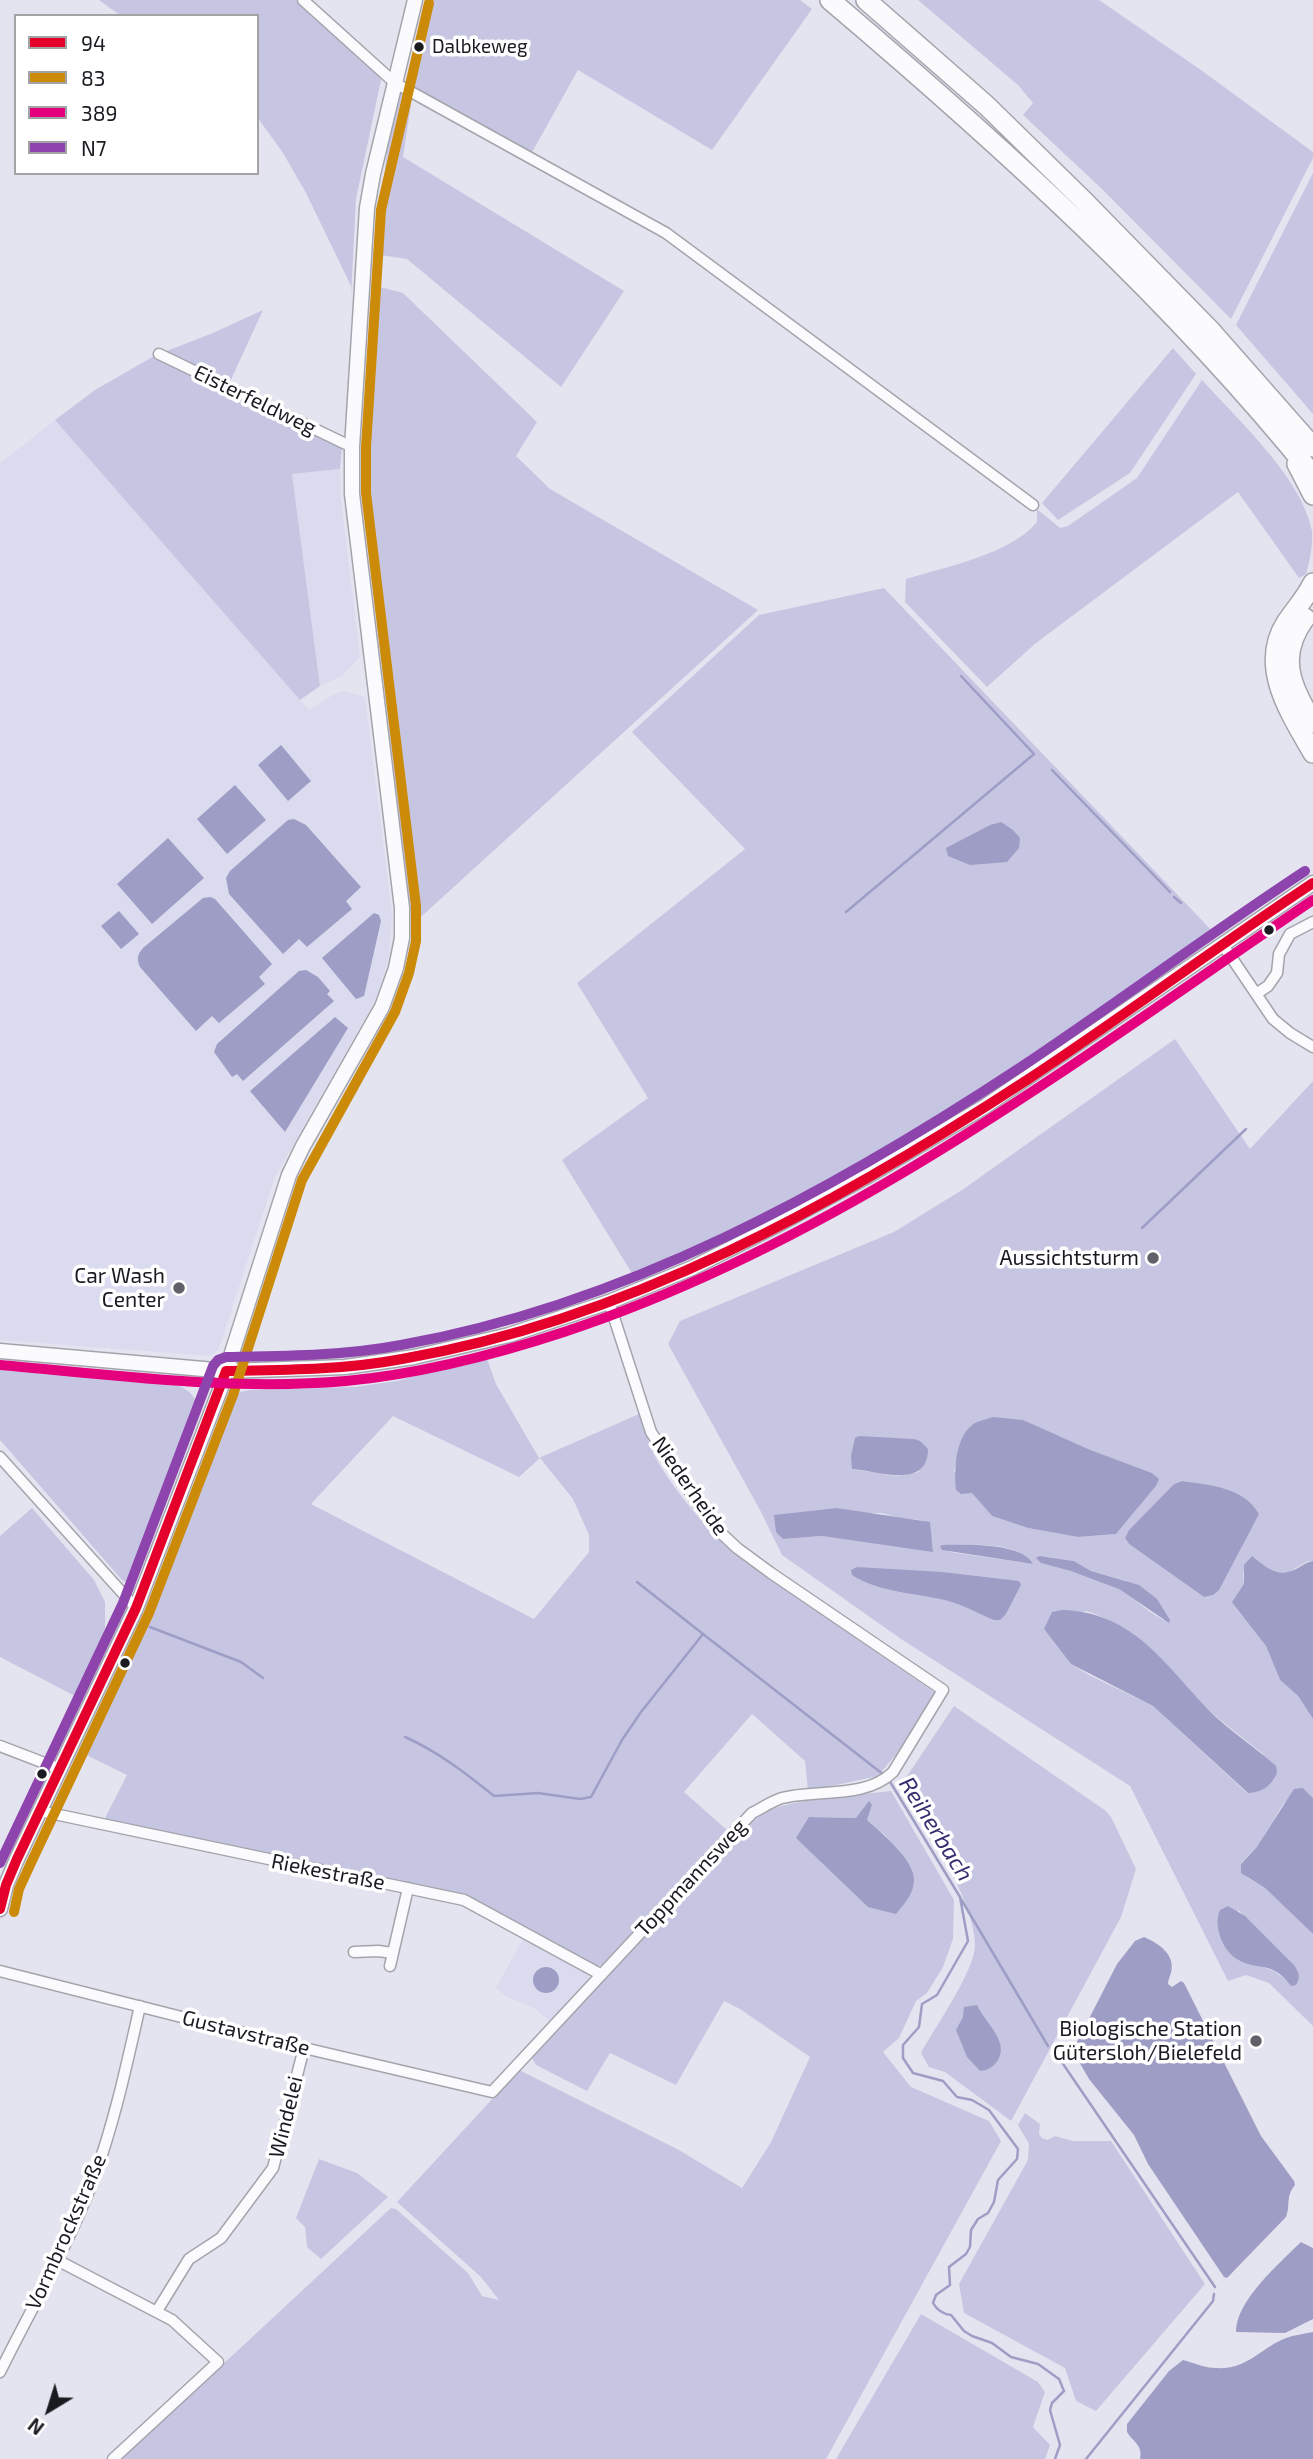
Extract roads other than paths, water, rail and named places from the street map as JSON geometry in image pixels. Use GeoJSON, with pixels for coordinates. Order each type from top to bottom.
{"type":"FeatureCollection","features":[{"type":"Feature","properties":{"kind":"highway"},"geometry":{"type":"LineString","coordinates":[[830,0],[1065,209],[1170,315],[1284,438],[1313,475]]}},
{"type":"Feature","properties":{"kind":"highway"},"geometry":{"type":"LineString","coordinates":[[866,0],[987,106],[1084,201],[1211,331],[1313,447]]}},
{"type":"Feature","properties":{"kind":"highway"},"geometry":{"type":"LineString","coordinates":[[1284,438],[1313,495]]}},
{"type":"Feature","properties":{"kind":"highway"},"geometry":{"type":"LineString","coordinates":[[1313,583],[1286,623],[1278,641],[1275,661],[1277,681],[1287,708],[1313,753]]}},
{"type":"Feature","properties":{"kind":"highway"},"geometry":{"type":"LineString","coordinates":[[1313,609],[1299,626],[1294,638],[1289,652],[1289,668],[1291,682],[1313,723]]}},
{"type":"Feature","properties":{"kind":"main road"},"geometry":{"type":"LineString","coordinates":[[0,1909],[6,1885],[136,1608],[226,1371],[289,1175],[382,1007],[396,968],[402,938],[402,908],[352,494],[352,447],[367,208],[415,0]]}},
{"type":"Feature","properties":{"kind":"main road"},"geometry":{"type":"LineString","coordinates":[[0,1351],[226,1371],[345,1367],[414,1357],[509,1335],[609,1302],[692,1268],[871,1174],[987,1105],[1313,883]]}},
{"type":"Feature","properties":{"kind":"street"},"geometry":{"type":"LineString","coordinates":[[303,0],[395,83],[666,233],[1033,505]]}},
{"type":"Feature","properties":{"kind":"street","name":"Eisterfeldweg"},"geometry":{"type":"LineString","coordinates":[[159,354],[352,447]]}},
{"type":"Feature","properties":{"kind":"street"},"geometry":{"type":"LineString","coordinates":[[1256,994],[1268,986],[1277,973],[1279,954],[1290,934],[1313,922]]}},
{"type":"Feature","properties":{"kind":"street"},"geometry":{"type":"LineString","coordinates":[[1223,945],[1273,1018],[1290,1033],[1313,1047]]}},
{"type":"Feature","properties":{"kind":"street","name":"Niederheide"},"geometry":{"type":"LineString","coordinates":[[609,1302],[651,1432],[701,1509],[721,1533],[771,1573],[943,1690]]}},
{"type":"Feature","properties":{"kind":"street"},"geometry":{"type":"LineString","coordinates":[[0,1457],[136,1608]]}},
{"type":"Feature","properties":{"kind":"street","name":"Toppmannsweg"},"geometry":{"type":"LineString","coordinates":[[492,2092],[752,1813],[781,1799],[869,1787],[889,1776],[943,1690]]}},
{"type":"Feature","properties":{"kind":"street"},"geometry":{"type":"LineString","coordinates":[[0,1746],[60,1769]]}},
{"type":"Feature","properties":{"kind":"street","name":"Riekestraße"},"geometry":{"type":"LineString","coordinates":[[40,1811],[464,1900],[600,1974]]}},
{"type":"Feature","properties":{"kind":"street"},"geometry":{"type":"LineString","coordinates":[[390,1966],[408,1888]]}},
{"type":"Feature","properties":{"kind":"street"},"geometry":{"type":"LineString","coordinates":[[354,1952],[393,1953]]}},
{"type":"Feature","properties":{"kind":"street","name":"Gustavstraße"},"geometry":{"type":"LineString","coordinates":[[0,1971],[304,2048],[492,2092]]}},
{"type":"Feature","properties":{"kind":"street","name":"Vormbrockstraße"},"geometry":{"type":"LineString","coordinates":[[0,2372],[57,2260],[89,2189],[104,2146],[140,2006]]}},
{"type":"Feature","properties":{"kind":"street","name":"Windelei"},"geometry":{"type":"LineString","coordinates":[[157,2311],[184,2264],[220,2238],[274,2168],[304,2048]]}},
{"type":"Feature","properties":{"kind":"street"},"geometry":{"type":"LineString","coordinates":[[57,2260],[157,2311],[184,2329],[218,2362],[113,2459]]}},
{"type":"Feature","properties":{"kind":"waterway"},"geometry":{"type":"LineString","coordinates":[[846,912],[1034,754],[961,676]]}},
{"type":"Feature","properties":{"kind":"waterway"},"geometry":{"type":"LineString","coordinates":[[1052,770],[1170,892]]}},
{"type":"Feature","properties":{"kind":"waterway"},"geometry":{"type":"LineString","coordinates":[[1174,897],[1181,903]]}},
{"type":"Feature","properties":{"kind":"waterway"},"geometry":{"type":"LineString","coordinates":[[1142,1228],[1246,1129]]}},
{"type":"Feature","properties":{"kind":"waterway"},"geometry":{"type":"LineString","coordinates":[[637,1582],[703,1634]]}},
{"type":"Feature","properties":{"kind":"waterway","name":"Reiherbach"},"geometry":{"type":"LineString","coordinates":[[150,1627],[241,1662],[263,1678]]}},
{"type":"Feature","properties":{"kind":"waterway","name":"Reiherbach"},"geometry":{"type":"LineString","coordinates":[[405,1737],[440,1756],[494,1796],[538,1793],[580,1799],[591,1797],[622,1740],[641,1712],[703,1634],[884,1775]]}},
{"type":"Feature","properties":{"kind":"waterway","name":"Reiherbach"},"geometry":{"type":"LineString","coordinates":[[889,1780],[960,1897],[968,1941],[937,1995],[922,2004],[919,2027],[903,2045],[903,2058],[913,2073],[943,2081],[957,2097],[972,2100],[989,2110],[1018,2149],[1017,2159],[998,2180],[994,2202],[988,2213],[978,2219],[971,2230],[970,2247],[966,2254],[949,2267],[950,2285],[936,2295],[933,2303],[940,2311],[951,2315],[964,2331],[972,2336],[992,2343],[1011,2357],[1038,2364],[1059,2379],[1064,2391],[1052,2403],[1050,2410],[1060,2445],[1055,2459]]}},
{"type":"Feature","properties":{"kind":"waterway"},"geometry":{"type":"LineString","coordinates":[[961,1899],[1048,2046]]}},
{"type":"Feature","properties":{"kind":"waterway"},"geometry":{"type":"LineString","coordinates":[[1059,2058],[1215,2287]]}},
{"type":"Feature","properties":{"kind":"waterway"},"geometry":{"type":"LineString","coordinates":[[1086,2459],[1213,2301],[1214,2294]]}},
{"type":"Feature","properties":{"kind":"place","name":"Dalbkeweg"},"geometry":{"type":"Point","coordinates":[419,47]}},
{"type":"Feature","properties":{"kind":"place","name":"Aussichtsturm"},"geometry":{"type":"Point","coordinates":[1153,1258]}},
{"type":"Feature","properties":{"kind":"place","name":"Car Wash Center"},"geometry":{"type":"Point","coordinates":[179,1288]}},
{"type":"Feature","properties":{"kind":"place","name":"Biologische Station Gütersloh/Bielefeld"},"geometry":{"type":"Point","coordinates":[1256,2041]}}]}
